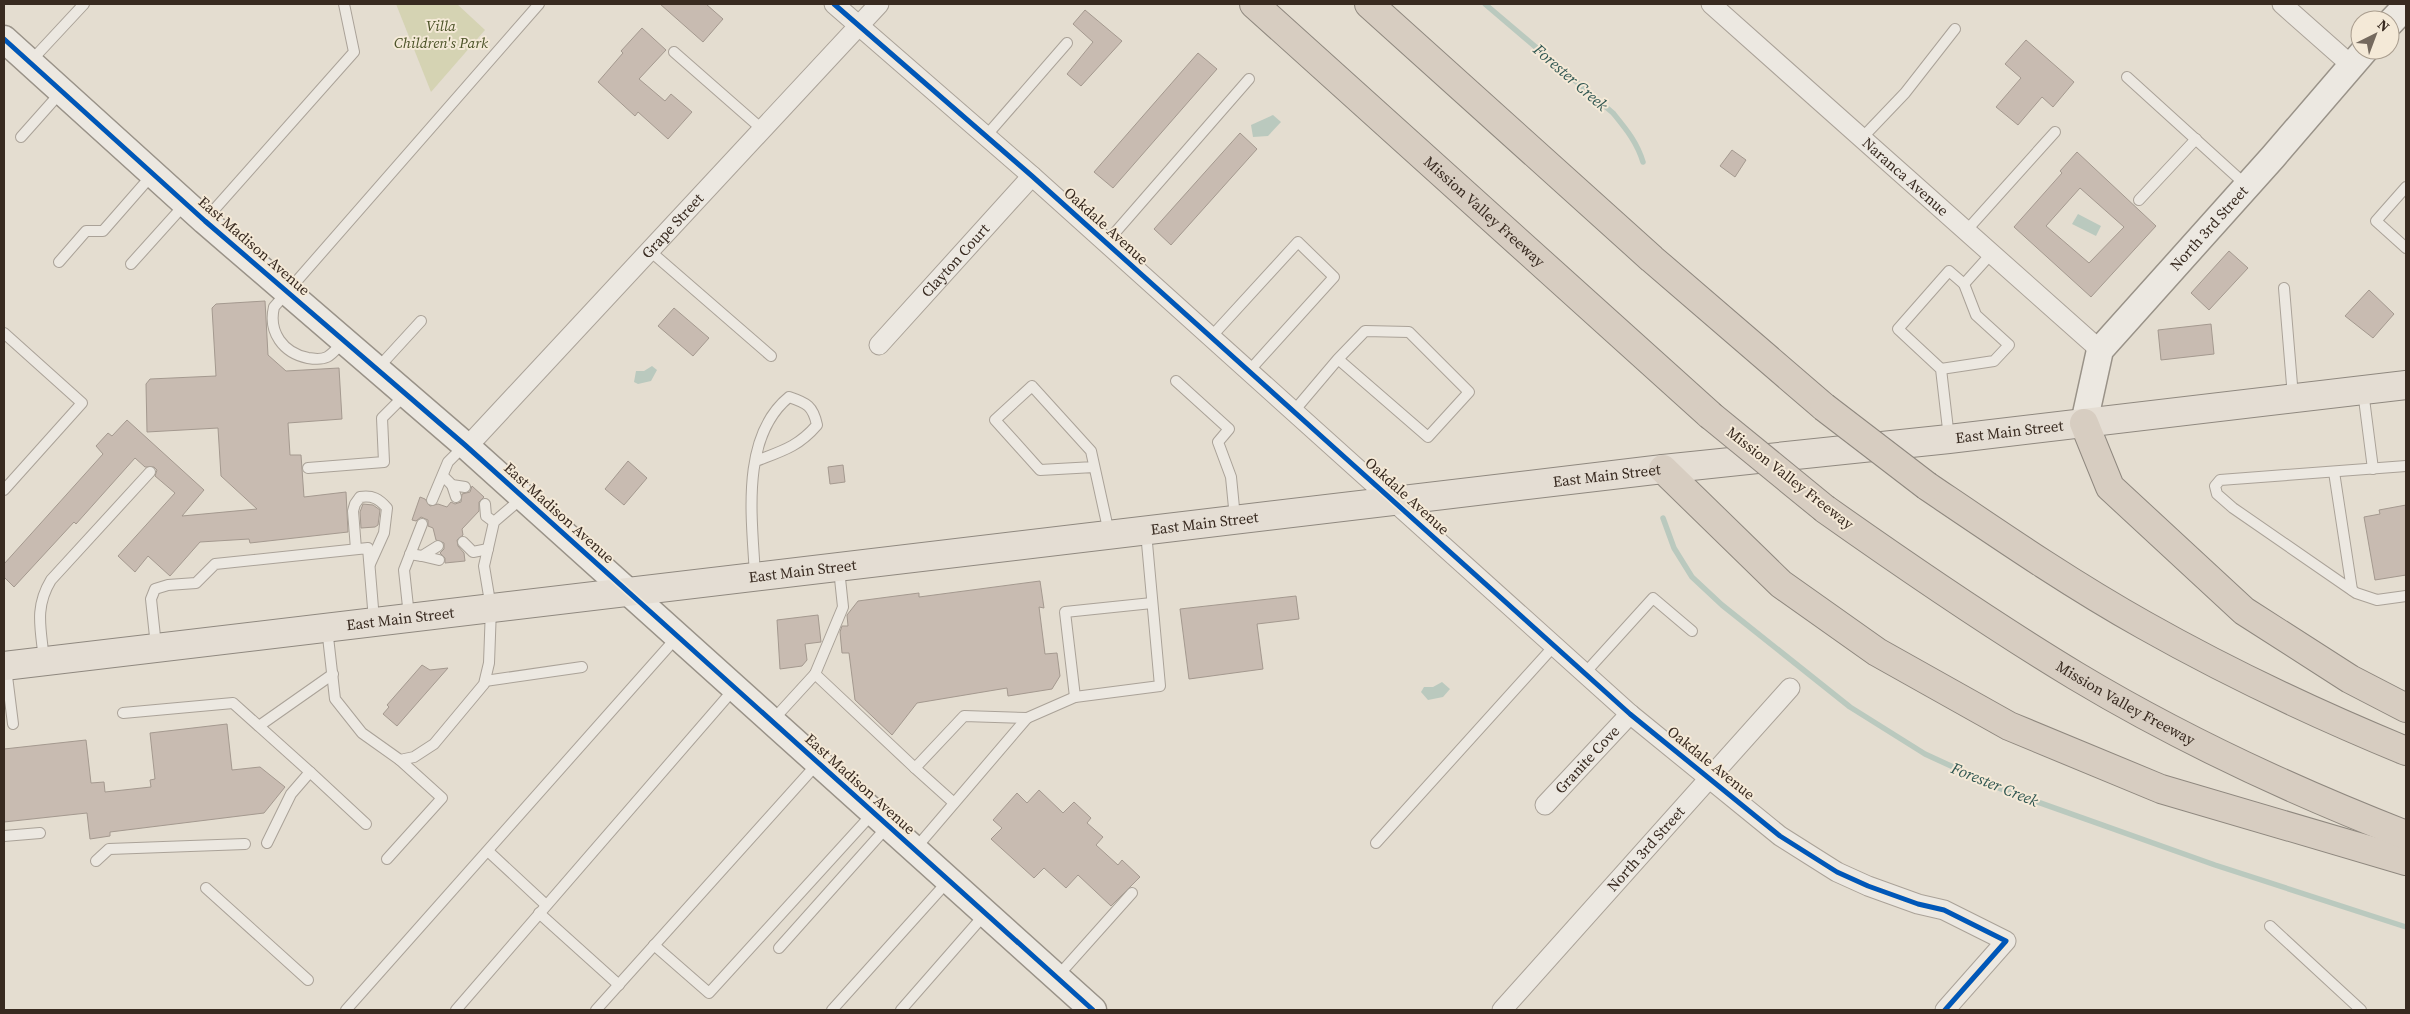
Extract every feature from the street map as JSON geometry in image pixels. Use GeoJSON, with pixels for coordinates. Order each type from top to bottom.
{"type":"FeatureCollection","features":[{"type":"Feature","properties":{"kind":"highway","name":"Mission Valley Freeway"},"geometry":{"type":"LineString","coordinates":[[1254,4],[1710,415],[1825,509],[1952,598],[2078,677],[2167,726],[2281,782],[2406,835]]}},
{"type":"Feature","properties":{"kind":"highway"},"geometry":{"type":"LineString","coordinates":[[1369,4],[1652,259],[1824,407],[1927,486],[2042,563],[2143,624],[2213,662],[2326,718],[2406,751]]}},
{"type":"Feature","properties":{"kind":"highway"},"geometry":{"type":"LineString","coordinates":[[2084,423],[2110,487],[2244,611],[2350,680],[2406,708]]}},
{"type":"Feature","properties":{"kind":"highway"},"geometry":{"type":"LineString","coordinates":[[1663,469],[1781,584],[1877,652],[2009,726],[2161,788],[2406,861]]}},
{"type":"Feature","properties":{"kind":"main road","name":"East Main Street"},"geometry":{"type":"LineString","coordinates":[[5,666],[1394,500],[1949,439],[2406,385]]}},
{"type":"Feature","properties":{"kind":"street","name":"Oakdale Avenue"},"geometry":{"type":"LineString","coordinates":[[834,4],[1032,176],[1630,714],[1709,776],[1780,836],[1837,872],[1893,896],[1944,910],[2006,941],[1945,1010]]}},
{"type":"Feature","properties":{"kind":"street","name":"Grape Street"},"geometry":{"type":"LineString","coordinates":[[466,446],[879,4]]}},
{"type":"Feature","properties":{"kind":"street","name":"Naranca Avenue"},"geometry":{"type":"LineString","coordinates":[[1711,4],[2100,350]]}},
{"type":"Feature","properties":{"kind":"street"},"geometry":{"type":"LineString","coordinates":[[2282,4],[2350,52]]}},
{"type":"Feature","properties":{"kind":"street","name":"East Madison Avenue"},"geometry":{"type":"LineString","coordinates":[[4,39],[204,221],[466,446],[1093,1010]]}},
{"type":"Feature","properties":{"kind":"street","name":"North 3rd Street"},"geometry":{"type":"LineString","coordinates":[[2084,423],[2100,350],[2247,186],[2356,60]]}},
{"type":"Feature","properties":{"kind":"street","name":"Clayton Court"},"geometry":{"type":"LineString","coordinates":[[879,346],[1032,176]]}},
{"type":"Feature","properties":{"kind":"street","name":"North 3rd Street"},"geometry":{"type":"LineString","coordinates":[[1502,1010],[1709,776],[1790,688]]}},
{"type":"Feature","properties":{"kind":"street","name":"Granite Cove"},"geometry":{"type":"LineString","coordinates":[[1545,805],[1630,714]]}},
{"type":"Feature","properties":{"kind":"lane"},"geometry":{"type":"LineString","coordinates":[[30,63],[84,4]]}},
{"type":"Feature","properties":{"kind":"lane"},"geometry":{"type":"LineString","coordinates":[[204,221],[354,52],[344,4]]}},
{"type":"Feature","properties":{"kind":"lane"},"geometry":{"type":"LineString","coordinates":[[344,341],[327,357],[316,360],[297,356],[286,350],[274,331],[272,317],[274,307],[286,291],[539,4]]}},
{"type":"Feature","properties":{"kind":"lane"},"geometry":{"type":"LineString","coordinates":[[1862,138],[1905,93],[1955,29]]}},
{"type":"Feature","properties":{"kind":"lane"},"geometry":{"type":"LineString","coordinates":[[986,136],[1067,43]]}},
{"type":"Feature","properties":{"kind":"lane"},"geometry":{"type":"LineString","coordinates":[[674,52],[763,130]]}},
{"type":"Feature","properties":{"kind":"lane"},"geometry":{"type":"LineString","coordinates":[[2127,77],[2247,186]]}},
{"type":"Feature","properties":{"kind":"lane"},"geometry":{"type":"LineString","coordinates":[[1106,243],[1249,79]]}},
{"type":"Feature","properties":{"kind":"lane"},"geometry":{"type":"LineString","coordinates":[[21,137],[62,91]]}},
{"type":"Feature","properties":{"kind":"lane"},"geometry":{"type":"LineString","coordinates":[[1966,231],[2056,132]]}},
{"type":"Feature","properties":{"kind":"lane"},"geometry":{"type":"LineString","coordinates":[[2139,200],[2196,139]]}},
{"type":"Feature","properties":{"kind":"lane"},"geometry":{"type":"LineString","coordinates":[[58,262],[86,231],[103,231],[153,174]]}},
{"type":"Feature","properties":{"kind":"lane"},"geometry":{"type":"LineString","coordinates":[[2406,187],[2376,221],[2406,248]]}},
{"type":"Feature","properties":{"kind":"lane"},"geometry":{"type":"LineString","coordinates":[[131,264],[186,203]]}},
{"type":"Feature","properties":{"kind":"lane"},"geometry":{"type":"LineString","coordinates":[[1211,336],[1298,242],[1334,277],[1249,371]]}},
{"type":"Feature","properties":{"kind":"lane"},"geometry":{"type":"LineString","coordinates":[[650,251],[771,356]]}},
{"type":"Feature","properties":{"kind":"lane"},"geometry":{"type":"LineString","coordinates":[[1964,284],[1991,254]]}},
{"type":"Feature","properties":{"kind":"lane"},"geometry":{"type":"LineString","coordinates":[[1941,369],[1994,362],[2009,345],[1976,315],[1964,284],[1949,271],[1898,329],[1941,369],[1949,439]]}},
{"type":"Feature","properties":{"kind":"lane"},"geometry":{"type":"LineString","coordinates":[[2284,288],[2293,398]]}},
{"type":"Feature","properties":{"kind":"lane"},"geometry":{"type":"LineString","coordinates":[[377,369],[421,320]]}},
{"type":"Feature","properties":{"kind":"lane"},"geometry":{"type":"LineString","coordinates":[[1294,411],[1338,359],[1365,332],[1409,332],[1469,392],[1428,437],[1338,359]]}},
{"type":"Feature","properties":{"kind":"lane"},"geometry":{"type":"LineString","coordinates":[[4,333],[82,403],[4,490]]}},
{"type":"Feature","properties":{"kind":"lane"},"geometry":{"type":"LineString","coordinates":[[1176,381],[1229,429],[1218,442],[1231,477],[1235,519]]}},
{"type":"Feature","properties":{"kind":"lane"},"geometry":{"type":"LineString","coordinates":[[1094,467],[1040,470],[995,420],[1032,386],[1091,452],[1110,534]]}},
{"type":"Feature","properties":{"kind":"lane"},"geometry":{"type":"LineString","coordinates":[[2363,390],[2374,469]]}},
{"type":"Feature","properties":{"kind":"lane"},"geometry":{"type":"LineString","coordinates":[[308,468],[384,462],[382,418],[406,394]]}},
{"type":"Feature","properties":{"kind":"lane"},"geometry":{"type":"LineString","coordinates":[[755,576],[751,513],[752,478],[761,438],[777,407],[789,397],[803,402],[814,412],[816,426],[807,437],[788,450],[756,461]]}},
{"type":"Feature","properties":{"kind":"lane"},"geometry":{"type":"LineString","coordinates":[[432,500],[448,462],[466,446]]}},
{"type":"Feature","properties":{"kind":"lane"},"geometry":{"type":"LineString","coordinates":[[2406,466],[2220,480],[2215,486],[2217,494],[2233,508],[2352,590],[2377,600],[2406,596]]}},
{"type":"Feature","properties":{"kind":"lane"},"geometry":{"type":"LineString","coordinates":[[44,661],[40,610],[44,592],[51,580],[150,472]]}},
{"type":"Feature","properties":{"kind":"lane"},"geometry":{"type":"LineString","coordinates":[[2334,472],[2352,590]]}},
{"type":"Feature","properties":{"kind":"lane"},"geometry":{"type":"LineString","coordinates":[[442,476],[452,485],[456,497]]}},
{"type":"Feature","properties":{"kind":"lane"},"geometry":{"type":"LineString","coordinates":[[452,485],[465,487]]}},
{"type":"Feature","properties":{"kind":"lane"},"geometry":{"type":"LineString","coordinates":[[356,549],[355,504],[360,497],[370,496],[380,500],[387,508],[384,533],[369,564]]}},
{"type":"Feature","properties":{"kind":"lane"},"geometry":{"type":"LineString","coordinates":[[490,519],[523,497]]}},
{"type":"Feature","properties":{"kind":"lane"},"geometry":{"type":"LineString","coordinates":[[400,760],[414,757],[434,744],[485,681],[490,664],[491,608],[483,570],[488,549],[490,519],[485,504]]}},
{"type":"Feature","properties":{"kind":"lane"},"geometry":{"type":"LineString","coordinates":[[475,514],[490,519]]}},
{"type":"Feature","properties":{"kind":"lane"},"geometry":{"type":"LineString","coordinates":[[409,617],[404,570],[422,524]]}},
{"type":"Feature","properties":{"kind":"lane"},"geometry":{"type":"LineString","coordinates":[[915,768],[964,716],[1027,718],[1075,697],[1160,686],[1146,530]]}},
{"type":"Feature","properties":{"kind":"lane"},"geometry":{"type":"LineString","coordinates":[[463,542],[469,555],[488,549]]}},
{"type":"Feature","properties":{"kind":"lane"},"geometry":{"type":"LineString","coordinates":[[422,556],[438,546]]}},
{"type":"Feature","properties":{"kind":"lane"},"geometry":{"type":"LineString","coordinates":[[156,648],[151,599],[155,589],[161,586],[196,583],[215,564],[368,548],[374,621]]}},
{"type":"Feature","properties":{"kind":"lane"},"geometry":{"type":"LineString","coordinates":[[410,554],[439,560]]}},
{"type":"Feature","properties":{"kind":"lane"},"geometry":{"type":"LineString","coordinates":[[772,721],[815,674],[843,607],[839,566]]}},
{"type":"Feature","properties":{"kind":"lane"},"geometry":{"type":"LineString","coordinates":[[1585,673],[1653,598],[1692,631]]}},
{"type":"Feature","properties":{"kind":"lane"},"geometry":{"type":"LineString","coordinates":[[1075,697],[1065,612],[1152,603]]}},
{"type":"Feature","properties":{"kind":"lane"},"geometry":{"type":"LineString","coordinates":[[327,627],[336,699],[362,733],[400,760],[442,798],[387,859]]}},
{"type":"Feature","properties":{"kind":"lane"},"geometry":{"type":"LineString","coordinates":[[346,1010],[489,852],[678,636]]}},
{"type":"Feature","properties":{"kind":"lane"},"geometry":{"type":"LineString","coordinates":[[1376,843],[1554,646]]}},
{"type":"Feature","properties":{"kind":"lane"},"geometry":{"type":"LineString","coordinates":[[5,666],[13,724]]}},
{"type":"Feature","properties":{"kind":"lane"},"geometry":{"type":"LineString","coordinates":[[485,681],[582,667]]}},
{"type":"Feature","properties":{"kind":"lane"},"geometry":{"type":"LineString","coordinates":[[259,726],[333,674]]}},
{"type":"Feature","properties":{"kind":"lane"},"geometry":{"type":"LineString","coordinates":[[815,674],[954,803]]}},
{"type":"Feature","properties":{"kind":"lane"},"geometry":{"type":"LineString","coordinates":[[456,1010],[735,688]]}},
{"type":"Feature","properties":{"kind":"lane"},"geometry":{"type":"LineString","coordinates":[[124,713],[233,703],[366,824]]}},
{"type":"Feature","properties":{"kind":"lane"},"geometry":{"type":"LineString","coordinates":[[914,850],[1027,718]]}},
{"type":"Feature","properties":{"kind":"lane"},"geometry":{"type":"LineString","coordinates":[[596,1010],[818,763]]}},
{"type":"Feature","properties":{"kind":"lane"},"geometry":{"type":"LineString","coordinates":[[267,842],[291,794],[310,772]]}},
{"type":"Feature","properties":{"kind":"lane"},"geometry":{"type":"LineString","coordinates":[[654,945],[709,993],[881,819]]}},
{"type":"Feature","properties":{"kind":"lane"},"geometry":{"type":"LineString","coordinates":[[779,948],[881,819]]}},
{"type":"Feature","properties":{"kind":"lane"},"geometry":{"type":"LineString","coordinates":[[4,836],[40,833]]}},
{"type":"Feature","properties":{"kind":"lane"},"geometry":{"type":"LineString","coordinates":[[96,861],[109,849],[245,844]]}},
{"type":"Feature","properties":{"kind":"lane"},"geometry":{"type":"LineString","coordinates":[[489,852],[542,909],[619,985]]}},
{"type":"Feature","properties":{"kind":"lane"},"geometry":{"type":"LineString","coordinates":[[832,1010],[948,880]]}},
{"type":"Feature","properties":{"kind":"lane"},"geometry":{"type":"LineString","coordinates":[[206,888],[308,980]]}},
{"type":"Feature","properties":{"kind":"lane"},"geometry":{"type":"LineString","coordinates":[[1057,978],[1132,894]]}},
{"type":"Feature","properties":{"kind":"lane"},"geometry":{"type":"LineString","coordinates":[[901,1010],[985,914]]}},
{"type":"Feature","properties":{"kind":"lane"},"geometry":{"type":"LineString","coordinates":[[2270,926],[2361,1010]]}},
{"type":"Feature","properties":{"kind":"green space","name":"Villa Children's Park"},"geometry":{"type":"Polygon","coordinates":[[[396,4],[457,4],[485,30],[431,92],[396,4]]]}},
{"type":"Feature","properties":{"kind":"shaded area"},"geometry":{"type":"Polygon","coordinates":[[[1273,115],[1281,122],[1268,136],[1253,137],[1251,125],[1273,115]]]}},
{"type":"Feature","properties":{"kind":"shaded area"},"geometry":{"type":"Polygon","coordinates":[[[2078,214],[2101,226],[2096,236],[2072,224],[2078,214]]]}},
{"type":"Feature","properties":{"kind":"shaded area"},"geometry":{"type":"Polygon","coordinates":[[[652,366],[657,370],[651,381],[638,384],[634,382],[636,371],[644,371],[652,366]]]}},
{"type":"Feature","properties":{"kind":"shaded area"},"geometry":{"type":"Polygon","coordinates":[[[1442,682],[1450,689],[1443,697],[1428,700],[1421,692],[1424,687],[1433,687],[1442,682]]]}},
{"type":"Feature","properties":{"kind":"building"},"geometry":{"type":"Polygon","coordinates":[[[660,4],[706,4],[723,19],[703,42],[660,4]]]}},
{"type":"Feature","properties":{"kind":"building"},"geometry":{"type":"Polygon","coordinates":[[[1085,10],[1122,41],[1081,86],[1067,74],[1093,42],[1073,24],[1085,10]]]}},
{"type":"Feature","properties":{"kind":"building"},"geometry":{"type":"Polygon","coordinates":[[[642,28],[666,50],[639,79],[665,101],[671,94],[692,112],[668,139],[638,112],[635,116],[598,82],[623,53],[621,51],[642,28]]]}},
{"type":"Feature","properties":{"kind":"building"},"geometry":{"type":"Polygon","coordinates":[[[2026,40],[2074,82],[2053,107],[2042,97],[2018,125],[1996,107],[2021,78],[2005,64],[2026,40]]]}},
{"type":"Feature","properties":{"kind":"building"},"geometry":{"type":"Polygon","coordinates":[[[1198,53],[1217,69],[1113,188],[1094,172],[1198,53]]]}},
{"type":"Feature","properties":{"kind":"building"},"geometry":{"type":"Polygon","coordinates":[[[1240,133],[1257,149],[1171,245],[1154,229],[1240,133]]]}},
{"type":"Feature","properties":{"kind":"building"},"geometry":{"type":"Polygon","coordinates":[[[1732,150],[1746,160],[1735,177],[1720,166],[1732,150]]]}},
{"type":"Feature","properties":{"kind":"building"},"geometry":{"type":"Polygon","coordinates":[[[2077,152],[2156,226],[2091,297],[2014,227],[2062,173],[2060,171],[2077,152]],[[2080,188],[2046,226],[2089,263],[2124,227],[2080,188]]]}},
{"type":"Feature","properties":{"kind":"building"},"geometry":{"type":"Polygon","coordinates":[[[2229,251],[2248,268],[2209,310],[2191,293],[2229,251]]]}},
{"type":"Feature","properties":{"kind":"building"},"geometry":{"type":"Polygon","coordinates":[[[2369,290],[2394,314],[2373,338],[2345,316],[2369,290]]]}},
{"type":"Feature","properties":{"kind":"building"},"geometry":{"type":"Polygon","coordinates":[[[265,301],[268,355],[286,371],[339,368],[342,419],[288,423],[290,455],[301,455],[304,497],[346,492],[348,532],[250,543],[249,539],[200,542],[170,576],[148,556],[135,572],[118,556],[175,493],[155,476],[157,470],[154,467],[145,467],[135,458],[76,524],[74,522],[14,587],[4,577],[4,564],[103,454],[96,446],[108,433],[112,436],[127,420],[204,490],[182,516],[257,509],[221,476],[218,428],[147,432],[146,384],[150,379],[216,376],[212,308],[216,304],[265,301]]]}},
{"type":"Feature","properties":{"kind":"building"},"geometry":{"type":"Polygon","coordinates":[[[674,308],[709,338],[693,356],[658,326],[674,308]]]}},
{"type":"Feature","properties":{"kind":"building"},"geometry":{"type":"Polygon","coordinates":[[[2211,324],[2214,354],[2161,360],[2158,330],[2211,324]]]}},
{"type":"Feature","properties":{"kind":"building"},"geometry":{"type":"Polygon","coordinates":[[[628,461],[647,478],[624,505],[605,489],[628,461]]]}},
{"type":"Feature","properties":{"kind":"building"},"geometry":{"type":"Polygon","coordinates":[[[843,465],[845,482],[830,484],[828,467],[843,465]]]}},
{"type":"Feature","properties":{"kind":"building"},"geometry":{"type":"Polygon","coordinates":[[[472,486],[484,497],[479,502],[479,511],[462,529],[463,535],[457,540],[458,546],[464,553],[465,561],[445,563],[445,558],[440,553],[444,549],[444,543],[436,540],[433,528],[428,526],[428,520],[421,517],[416,521],[412,520],[420,497],[425,499],[430,506],[438,504],[447,507],[451,502],[455,504],[461,502],[462,494],[470,492],[472,486]]]}},
{"type":"Feature","properties":{"kind":"building"},"geometry":{"type":"Polygon","coordinates":[[[363,504],[373,505],[380,510],[378,525],[375,527],[361,528],[360,512],[363,504]]]}},
{"type":"Feature","properties":{"kind":"building"},"geometry":{"type":"Polygon","coordinates":[[[2406,505],[2406,575],[2375,580],[2364,517],[2380,514],[2379,510],[2406,505]]]}},
{"type":"Feature","properties":{"kind":"building"},"geometry":{"type":"Polygon","coordinates":[[[1040,581],[1044,608],[1039,607],[1045,654],[1057,653],[1060,676],[1052,689],[1008,696],[1007,688],[917,703],[892,735],[855,700],[849,653],[842,653],[840,632],[842,626],[848,626],[847,615],[858,601],[919,593],[919,597],[1040,581]]]}},
{"type":"Feature","properties":{"kind":"building"},"geometry":{"type":"Polygon","coordinates":[[[1296,596],[1299,619],[1257,624],[1263,669],[1189,679],[1180,609],[1296,596]]]}},
{"type":"Feature","properties":{"kind":"building"},"geometry":{"type":"Polygon","coordinates":[[[818,615],[821,642],[805,644],[807,660],[802,666],[780,669],[777,620],[818,615]]]}},
{"type":"Feature","properties":{"kind":"building"},"geometry":{"type":"Polygon","coordinates":[[[422,665],[430,670],[448,668],[397,726],[383,714],[389,707],[387,705],[422,665]]]}},
{"type":"Feature","properties":{"kind":"building"},"geometry":{"type":"Polygon","coordinates":[[[227,724],[232,770],[260,767],[285,787],[264,813],[110,832],[110,836],[90,839],[87,813],[4,822],[4,749],[86,740],[91,783],[104,782],[105,792],[151,787],[150,780],[155,779],[150,733],[227,724]]]}},
{"type":"Feature","properties":{"kind":"building"},"geometry":{"type":"Polygon","coordinates":[[[1039,790],[1063,813],[1074,802],[1091,818],[1087,823],[1103,837],[1096,845],[1118,865],[1122,860],[1140,877],[1111,906],[1078,875],[1066,888],[1044,868],[1034,878],[991,839],[1002,828],[993,820],[1017,793],[1027,803],[1039,790]]]}},
{"type":"Feature","properties":{"kind":"waterway","name":"Forester Creek"},"geometry":{"type":"LineString","coordinates":[[1485,4],[1613,113],[1627,130],[1643,162]]}},
{"type":"Feature","properties":{"kind":"waterway","name":"Forester Creek"},"geometry":{"type":"LineString","coordinates":[[1663,518],[1674,548],[1692,577],[1722,605],[1850,707],[1925,754],[2001,789],[2215,865],[2406,927]]}},
{"type":"Feature","properties":{"kind":"cycle path"},"geometry":{"type":"LineString","coordinates":[[834,4],[1032,176],[1630,714],[1780,836],[1837,872],[1868,886],[1918,904],[1944,910],[2006,941],[1945,1010]]}},
{"type":"Feature","properties":{"kind":"cycle path"},"geometry":{"type":"LineString","coordinates":[[4,39],[205,221],[465,445],[1093,1010]]}}]}
